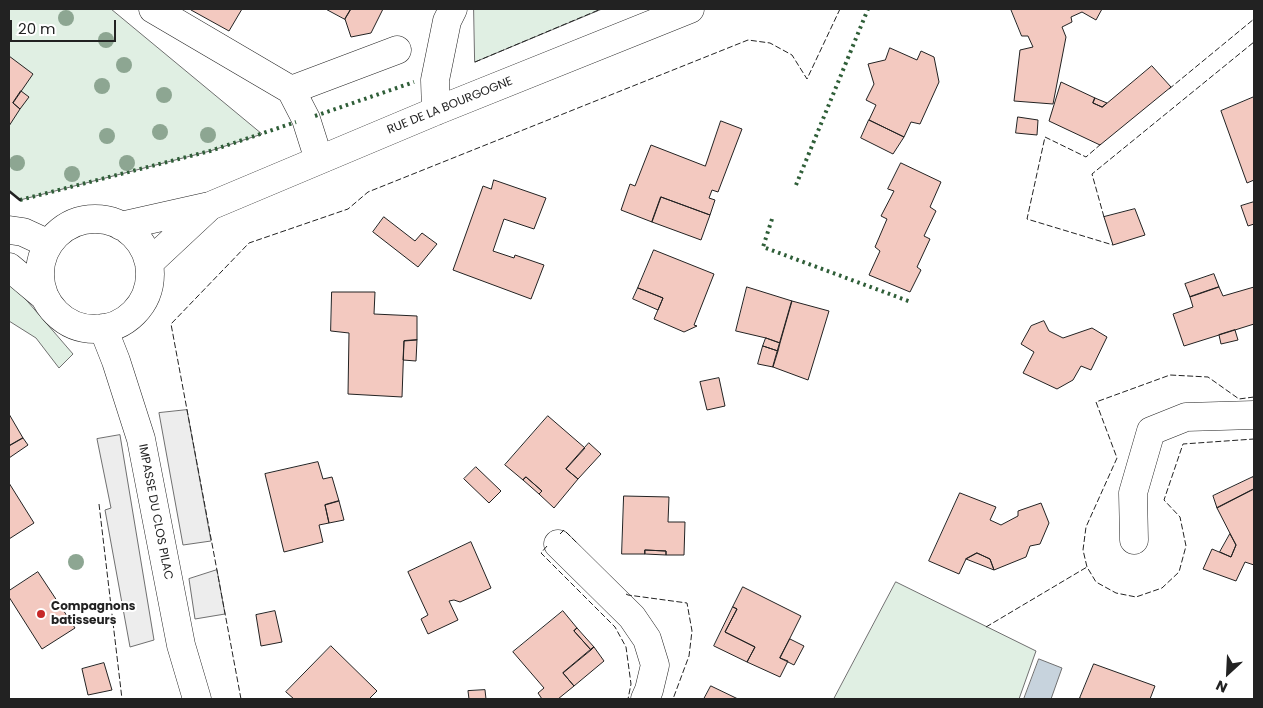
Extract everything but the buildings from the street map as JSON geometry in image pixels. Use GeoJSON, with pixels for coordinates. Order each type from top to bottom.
{"type":"FeatureCollection","features":[{"type":"Feature","properties":{"kind":"street"},"geometry":{"type":"LineString","coordinates":[[153,9],[291,90],[306,119],[319,160]]}},
{"type":"Feature","properties":{"kind":"street"},"geometry":{"type":"LineString","coordinates":[[436,112],[435,80],[447,21],[453,9]]}},
{"type":"Feature","properties":{"kind":"street","name":"RUE DE LA BOURGOGNE"},"geometry":{"type":"LineString","coordinates":[[121,226],[210,206],[690,9]]}},
{"type":"Feature","properties":{"kind":"street"},"geometry":{"type":"LineString","coordinates":[[291,90],[397,50]]}},
{"type":"Feature","properties":{"kind":"street","name":"RUE DE LA BOURGOGNE"},"geometry":{"type":"LineString","coordinates":[[149,264],[210,206]]}},
{"type":"Feature","properties":{"kind":"street"},"geometry":{"type":"LineString","coordinates":[[9,267],[45,298],[53,310],[63,319],[76,326],[92,330],[109,328],[125,321],[137,310],[144,300],[149,288],[150,276],[149,264],[144,249],[134,236],[121,226],[106,220],[90,219],[74,223],[60,232],[49,244],[41,261],[40,279],[45,298]]}},
{"type":"Feature","properties":{"kind":"street"},"geometry":{"type":"LineString","coordinates":[[9,230],[23,232],[49,244]]}},
{"type":"Feature","properties":{"kind":"street","name":"IMPASSE DU CLOS PILAC"},"geometry":{"type":"LineString","coordinates":[[104,328],[141,439],[181,646],[197,699]]}},
{"type":"Feature","properties":{"kind":"street"},"geometry":{"type":"LineString","coordinates":[[1134,540],[1132,493],[1151,431],[1186,417],[1254,415]]}},
{"type":"Feature","properties":{"kind":"street"},"geometry":{"type":"LineString","coordinates":[[558,544],[632,617],[647,639],[655,665],[645,699]]}},
{"type":"Feature","properties":{"kind":"green space"},"geometry":{"type":"Polygon","coordinates":[[[9,9],[111,9],[262,134],[210,151],[20,200],[9,191],[9,9]]]}},
{"type":"Feature","properties":{"kind":"green space"},"geometry":{"type":"Polygon","coordinates":[[[474,9],[602,9],[475,62],[474,9]]]}},
{"type":"Feature","properties":{"kind":"green space"},"geometry":{"type":"Polygon","coordinates":[[[9,280],[73,354],[59,368],[36,338],[9,321],[9,280]]]}},
{"type":"Feature","properties":{"kind":"green space"},"geometry":{"type":"Polygon","coordinates":[[[896,582],[1036,651],[1019,699],[834,699],[896,582]]]}},
{"type":"Feature","properties":{"kind":"shaded area"},"geometry":{"type":"Polygon","coordinates":[[[187,410],[211,541],[183,545],[159,413],[187,410]]]}},
{"type":"Feature","properties":{"kind":"shaded area"},"geometry":{"type":"Polygon","coordinates":[[[120,435],[154,640],[130,647],[105,510],[111,508],[97,439],[120,435]]]}},
{"type":"Feature","properties":{"kind":"shaded area"},"geometry":{"type":"Polygon","coordinates":[[[217,570],[225,614],[195,619],[189,579],[217,570]]]}},
{"type":"Feature","properties":{"kind":"shaded area"},"geometry":{"type":"Polygon","coordinates":[[[1039,659],[1062,668],[1051,699],[1024,699],[1039,659]]]}},
{"type":"Feature","properties":{"kind":"hedge"},"geometry":{"type":"LineString","coordinates":[[796,185],[868,9]]}},
{"type":"Feature","properties":{"kind":"hedge"},"geometry":{"type":"LineString","coordinates":[[315,116],[414,82]]}},
{"type":"Feature","properties":{"kind":"hedge"},"geometry":{"type":"LineString","coordinates":[[20,200],[210,151],[296,122]]}},
{"type":"Feature","properties":{"kind":"hedge"},"geometry":{"type":"LineString","coordinates":[[772,219],[763,247],[911,302]]}},
{"type":"Feature","properties":{"kind":"fence"},"geometry":{"type":"LineString","coordinates":[[475,62],[601,9]]}},
{"type":"Feature","properties":{"kind":"fence"},"geometry":{"type":"LineString","coordinates":[[241,699],[171,324],[249,243],[348,209],[368,192],[748,40],[770,43],[792,55],[807,79],[840,9]]}},
{"type":"Feature","properties":{"kind":"fence"},"geometry":{"type":"LineString","coordinates":[[1169,89],[1254,19]]}},
{"type":"Feature","properties":{"kind":"fence"},"geometry":{"type":"LineString","coordinates":[[1104,217],[1092,174],[1254,42]]}},
{"type":"Feature","properties":{"kind":"fence"},"geometry":{"type":"LineString","coordinates":[[1101,144],[1086,157],[1045,137],[1027,219],[1113,245]]}},
{"type":"Feature","properties":{"kind":"fence"},"geometry":{"type":"LineString","coordinates":[[1254,397],[1239,399],[1208,377],[1170,375],[1096,402],[1117,458],[1086,527],[1083,550],[1087,567],[1096,582],[1116,593],[1136,597],[1162,588],[1179,572],[1186,546],[1180,517],[1164,500],[1183,444],[1254,439]]}},
{"type":"Feature","properties":{"kind":"fence"},"geometry":{"type":"LineString","coordinates":[[99,504],[122,699]]}},
{"type":"Feature","properties":{"kind":"fence"},"geometry":{"type":"LineString","coordinates":[[560,534],[564,530],[577,543]]}},
{"type":"Feature","properties":{"kind":"fence"},"geometry":{"type":"LineString","coordinates":[[547,546],[541,553],[615,627],[626,647],[631,684],[628,699]]}},
{"type":"Feature","properties":{"kind":"fence"},"geometry":{"type":"LineString","coordinates":[[986,627],[1087,567]]}},
{"type":"Feature","properties":{"kind":"fence"},"geometry":{"type":"LineString","coordinates":[[626,594],[687,603],[692,631],[689,656],[673,699]]}},
{"type":"Feature","properties":{"kind":"wall"},"geometry":{"type":"LineString","coordinates":[[9,191],[20,200]]}},
{"type":"Feature","properties":{"kind":"place","name":"Compagnons batisseurs"},"geometry":{"type":"Point","coordinates":[41,614]}}]}
